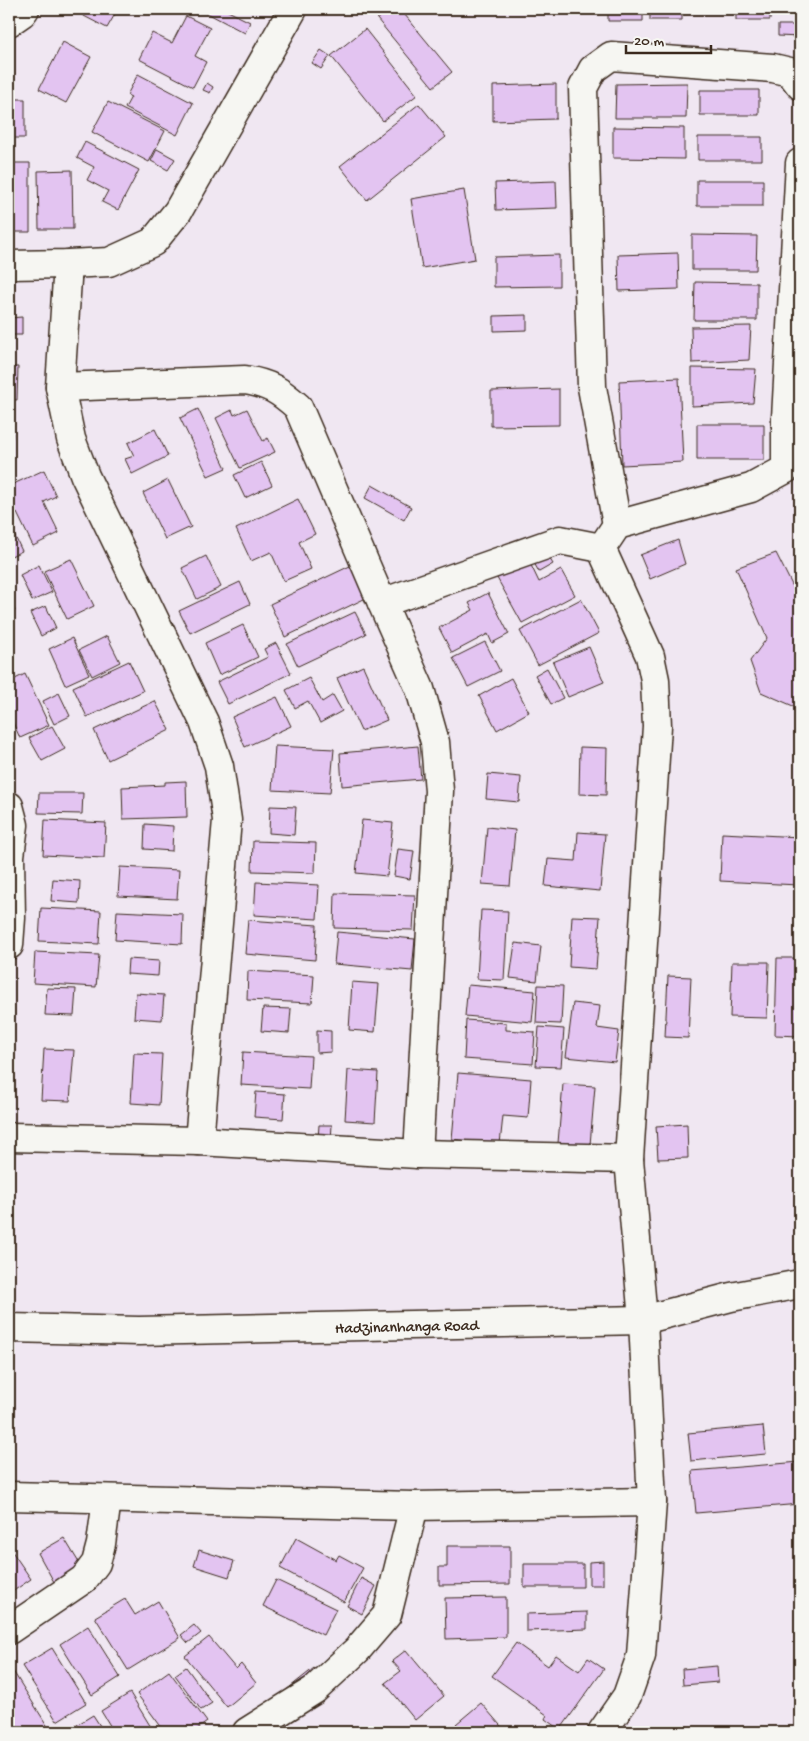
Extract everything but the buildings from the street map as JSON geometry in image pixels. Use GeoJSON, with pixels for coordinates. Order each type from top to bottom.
{"type":"FeatureCollection","features":[{"type":"Feature","properties":{"kind":"street"},"geometry":{"type":"LineString","coordinates":[[9,22],[25,9]]}},
{"type":"Feature","properties":{"kind":"street"},"geometry":{"type":"LineString","coordinates":[[9,265],[109,262],[153,242],[178,210],[293,9]]}},
{"type":"Feature","properties":{"kind":"street"},"geometry":{"type":"LineString","coordinates":[[617,524],[592,387],[583,88],[594,69],[611,56],[774,68],[790,72],[800,85]]}},
{"type":"Feature","properties":{"kind":"street"},"geometry":{"type":"LineString","coordinates":[[601,548],[617,524],[751,488],[786,469],[786,418],[800,163]]}},
{"type":"Feature","properties":{"kind":"street"},"geometry":{"type":"LineString","coordinates":[[68,264],[60,387],[71,439],[85,476],[204,722],[219,766],[227,820],[199,1141]]}},
{"type":"Feature","properties":{"kind":"street"},"geometry":{"type":"LineString","coordinates":[[60,387],[245,380],[264,384],[284,394],[298,407],[420,689],[434,742],[439,791],[418,1154]]}},
{"type":"Feature","properties":{"kind":"street"},"geometry":{"type":"LineString","coordinates":[[382,602],[560,540],[601,548]]}},
{"type":"Feature","properties":{"kind":"street"},"geometry":{"type":"LineString","coordinates":[[601,548],[650,656],[655,680],[656,726],[629,1159],[643,1320],[652,1502],[641,1656],[627,1696],[602,1732]]}},
{"type":"Feature","properties":{"kind":"street"},"geometry":{"type":"LineString","coordinates":[[9,806],[14,825],[10,856],[11,918],[9,946]]}},
{"type":"Feature","properties":{"kind":"street"},"geometry":{"type":"LineString","coordinates":[[9,1137],[199,1141],[418,1154],[629,1159]]}},
{"type":"Feature","properties":{"kind":"street","name":"Hadzinanhanga Road"},"geometry":{"type":"LineString","coordinates":[[9,1328],[139,1331],[643,1320],[731,1297],[800,1284]]}},
{"type":"Feature","properties":{"kind":"street"},"geometry":{"type":"LineString","coordinates":[[9,1496],[414,1506],[652,1502]]}},
{"type":"Feature","properties":{"kind":"street"},"geometry":{"type":"LineString","coordinates":[[9,1630],[84,1579],[96,1563],[101,1544],[107,1499]]}},
{"type":"Feature","properties":{"kind":"street"},"geometry":{"type":"LineString","coordinates":[[247,1732],[314,1690],[357,1650],[387,1615],[414,1506]]}}]}
